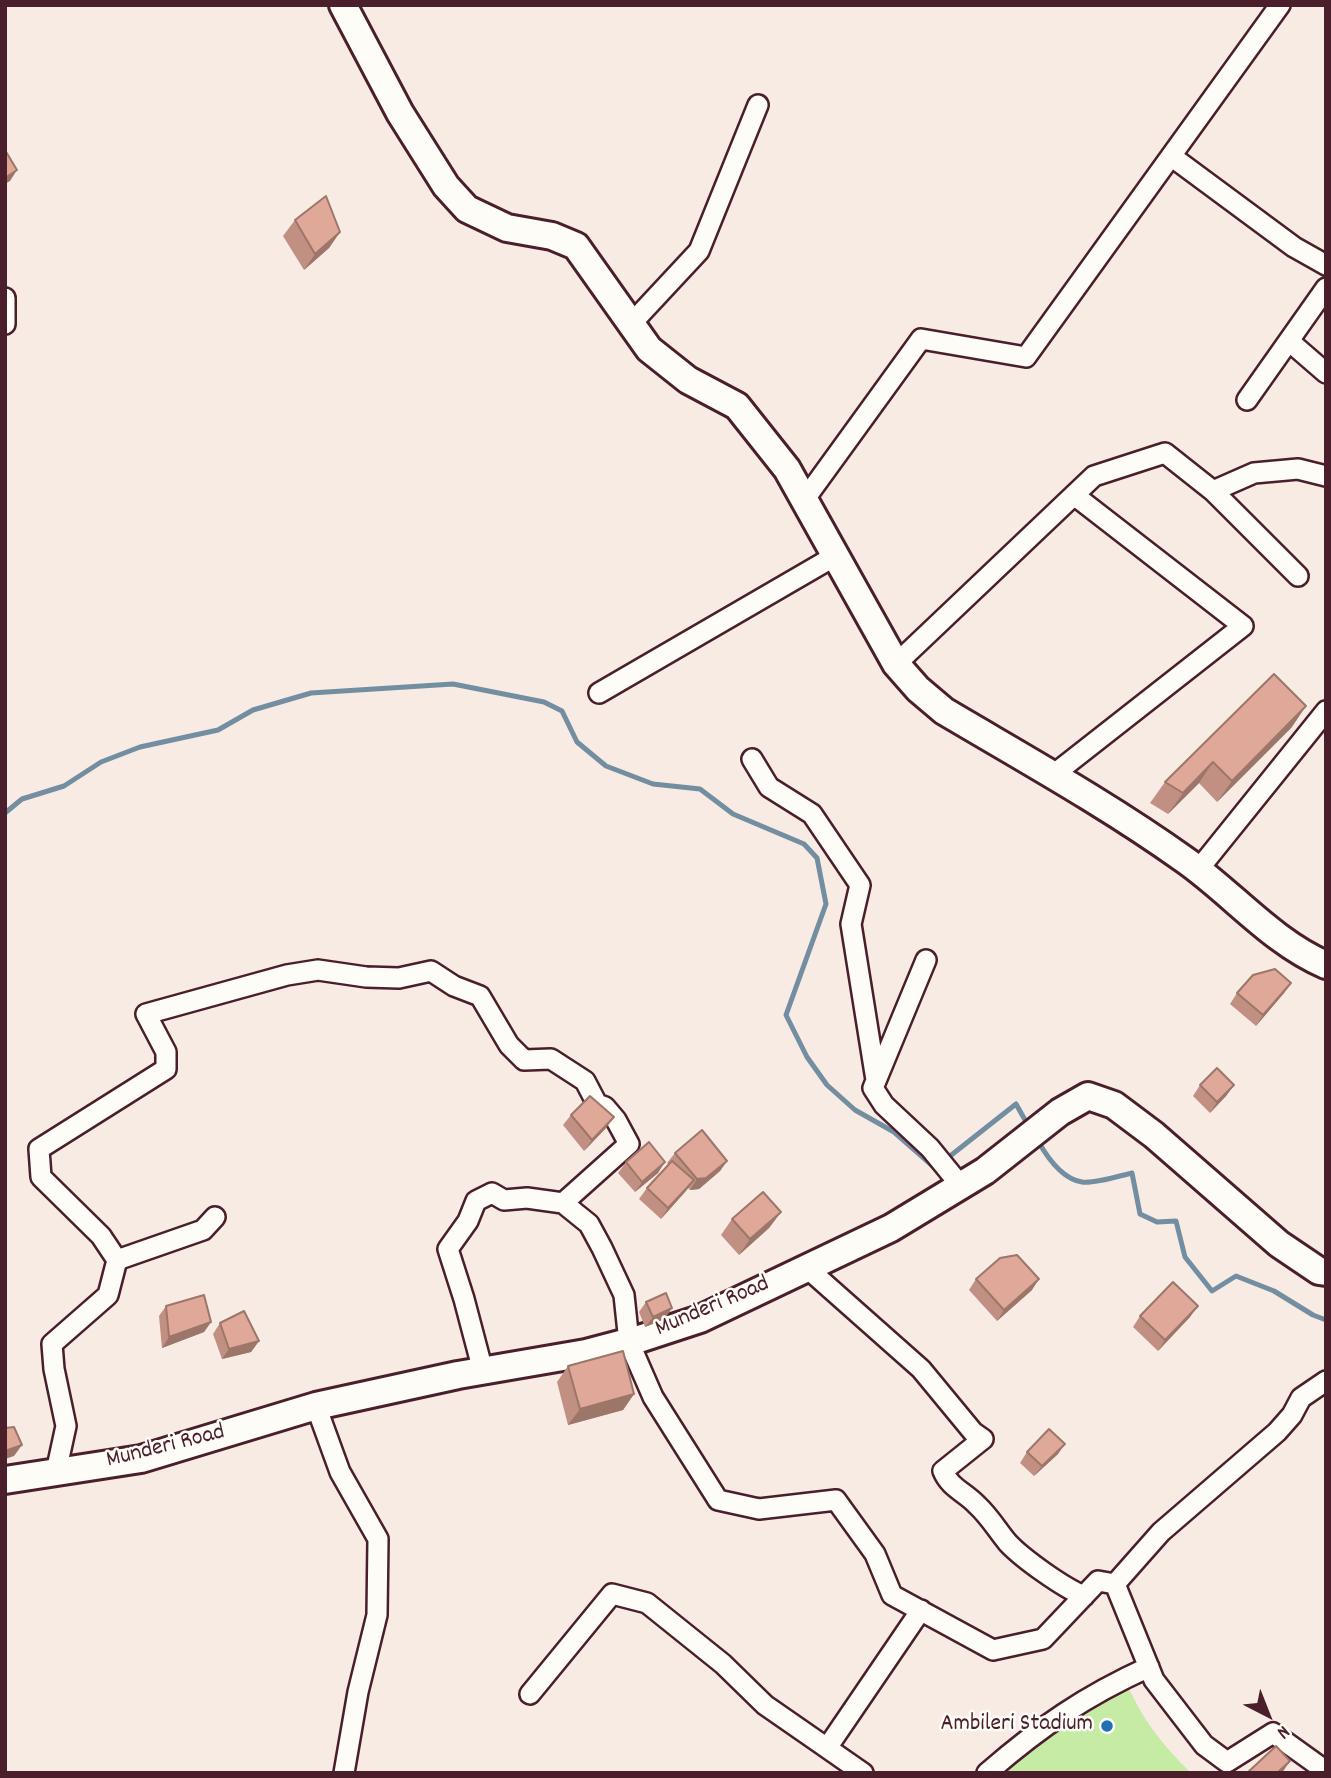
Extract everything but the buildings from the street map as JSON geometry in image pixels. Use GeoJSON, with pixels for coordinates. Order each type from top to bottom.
{"type":"FeatureCollection","features":[{"type":"Feature","properties":{"kind":"main road"},"geometry":{"type":"LineString","coordinates":[[343,5],[400,113],[446,186],[467,209],[507,228],[552,236],[576,246],[649,349],[688,380],[737,406],[787,469],[896,664],[918,689],[944,710],[1127,820],[1198,870],[1268,928],[1308,957],[1326,965]]}},
{"type":"Feature","properties":{"kind":"main road","name":"Munderi Road"},"geometry":{"type":"LineString","coordinates":[[5,1480],[141,1460],[316,1406],[483,1371],[586,1353],[699,1319],[891,1228],[955,1178],[985,1171],[1060,1112],[1088,1096],[1114,1105],[1154,1135],[1279,1244],[1320,1271],[1326,1272]]}},
{"type":"Feature","properties":{"kind":"street"},"geometry":{"type":"LineString","coordinates":[[805,499],[920,339],[1026,357],[1280,5]]}},
{"type":"Feature","properties":{"kind":"street"},"geometry":{"type":"LineString","coordinates":[[631,324],[699,251],[758,105]]}},
{"type":"Feature","properties":{"kind":"street"},"geometry":{"type":"LineString","coordinates":[[1171,156],[1294,247],[1326,265]]}},
{"type":"Feature","properties":{"kind":"street"},"geometry":{"type":"LineString","coordinates":[[1247,400],[1326,288]]}},
{"type":"Feature","properties":{"kind":"street"},"geometry":{"type":"LineString","coordinates":[[5,298],[5,324]]}},
{"type":"Feature","properties":{"kind":"street"},"geometry":{"type":"LineString","coordinates":[[1289,341],[1326,373]]}},
{"type":"Feature","properties":{"kind":"street"},"geometry":{"type":"LineString","coordinates":[[896,664],[1094,476],[1165,453],[1213,491],[1298,576]]}},
{"type":"Feature","properties":{"kind":"street"},"geometry":{"type":"LineString","coordinates":[[1213,491],[1254,473],[1298,469],[1326,477]]}},
{"type":"Feature","properties":{"kind":"street"},"geometry":{"type":"LineString","coordinates":[[1053,775],[1243,626],[1074,495]]}},
{"type":"Feature","properties":{"kind":"street"},"geometry":{"type":"LineString","coordinates":[[599,693],[835,556]]}},
{"type":"Feature","properties":{"kind":"street"},"geometry":{"type":"LineString","coordinates":[[1198,870],[1326,711]]}},
{"type":"Feature","properties":{"kind":"street"},"geometry":{"type":"LineString","coordinates":[[752,759],[769,787],[812,814],[860,885],[851,924],[876,1080]]}},
{"type":"Feature","properties":{"kind":"street"},"geometry":{"type":"LineString","coordinates":[[926,960],[873,1088],[884,1105],[935,1154],[955,1178]]}},
{"type":"Feature","properties":{"kind":"street"},"geometry":{"type":"LineString","coordinates":[[56,1472],[66,1426],[54,1369],[52,1344],[108,1295],[117,1260],[101,1236],[41,1177],[39,1149],[166,1069],[166,1052],[146,1014],[288,975],[318,970],[366,977],[399,978],[431,971],[454,986],[480,996],[509,1045],[524,1060],[551,1059],[584,1081],[597,1104],[605,1107],[616,1120],[629,1144],[564,1203]]}},
{"type":"Feature","properties":{"kind":"street"},"geometry":{"type":"LineString","coordinates":[[483,1371],[448,1249],[468,1220],[476,1201],[492,1193],[504,1200],[527,1198],[564,1203],[589,1224],[603,1248],[624,1295],[628,1342],[653,1397],[718,1500],[759,1509],[836,1500],[875,1554],[892,1595],[993,1650],[1044,1639],[1098,1581],[1115,1584]]}},
{"type":"Feature","properties":{"kind":"street"},"geometry":{"type":"LineString","coordinates":[[117,1260],[203,1230],[215,1217]]}},
{"type":"Feature","properties":{"kind":"street"},"geometry":{"type":"LineString","coordinates":[[807,1268],[921,1369],[957,1409],[973,1432],[983,1439],[943,1471],[949,1484],[967,1494],[993,1520],[1009,1544],[1067,1587],[1084,1596]]}},
{"type":"Feature","properties":{"kind":"street"},"geometry":{"type":"LineString","coordinates":[[1115,1584],[1161,1532],[1277,1432],[1292,1415],[1301,1398],[1326,1381]]}},
{"type":"Feature","properties":{"kind":"street"},"geometry":{"type":"LineString","coordinates":[[316,1406],[340,1472],[378,1539],[377,1615],[358,1692],[344,1773]]}},
{"type":"Feature","properties":{"kind":"street"},"geometry":{"type":"LineString","coordinates":[[1115,1584],[1154,1680],[1204,1745],[1227,1762],[1273,1733],[1326,1771]]}},
{"type":"Feature","properties":{"kind":"street"},"geometry":{"type":"LineString","coordinates":[[530,1694],[612,1594],[647,1603],[723,1664],[765,1705],[863,1773]]}},
{"type":"Feature","properties":{"kind":"street"},"geometry":{"type":"LineString","coordinates":[[827,1748],[920,1610]]}},
{"type":"Feature","properties":{"kind":"street"},"geometry":{"type":"LineString","coordinates":[[987,1773],[1041,1727],[1102,1688],[1149,1667]]}},
{"type":"Feature","properties":{"kind":"green space","name":"Ambileri Stadium"},"geometry":{"type":"Polygon","coordinates":[[[1127,1684],[1154,1732],[1191,1773],[1004,1773],[1040,1741],[1127,1684]]]}},
{"type":"Feature","properties":{"kind":"waterway"},"geometry":{"type":"LineString","coordinates":[[5,813],[22,799],[64,786],[101,762],[140,747],[218,730],[253,710],[311,693],[453,684],[544,702],[562,711],[577,742],[606,766],[653,784],[700,789],[733,814],[804,844],[817,858],[826,904],[786,1015],[807,1057],[827,1085],[855,1110],[894,1132],[935,1168],[938,1166]]}},
{"type":"Feature","properties":{"kind":"waterway"},"geometry":{"type":"LineString","coordinates":[[945,1160],[1016,1104],[1029,1127]]}},
{"type":"Feature","properties":{"kind":"waterway"},"geometry":{"type":"LineString","coordinates":[[1038,1141],[1056,1166],[1075,1180],[1093,1182],[1132,1173],[1140,1214],[1157,1222],[1176,1221],[1185,1257],[1212,1291],[1236,1276],[1274,1291],[1326,1320]]}},
{"type":"Feature","properties":{"kind":"place","name":"Ambileri Stadium"},"geometry":{"type":"Point","coordinates":[1107,1726]}}]}
